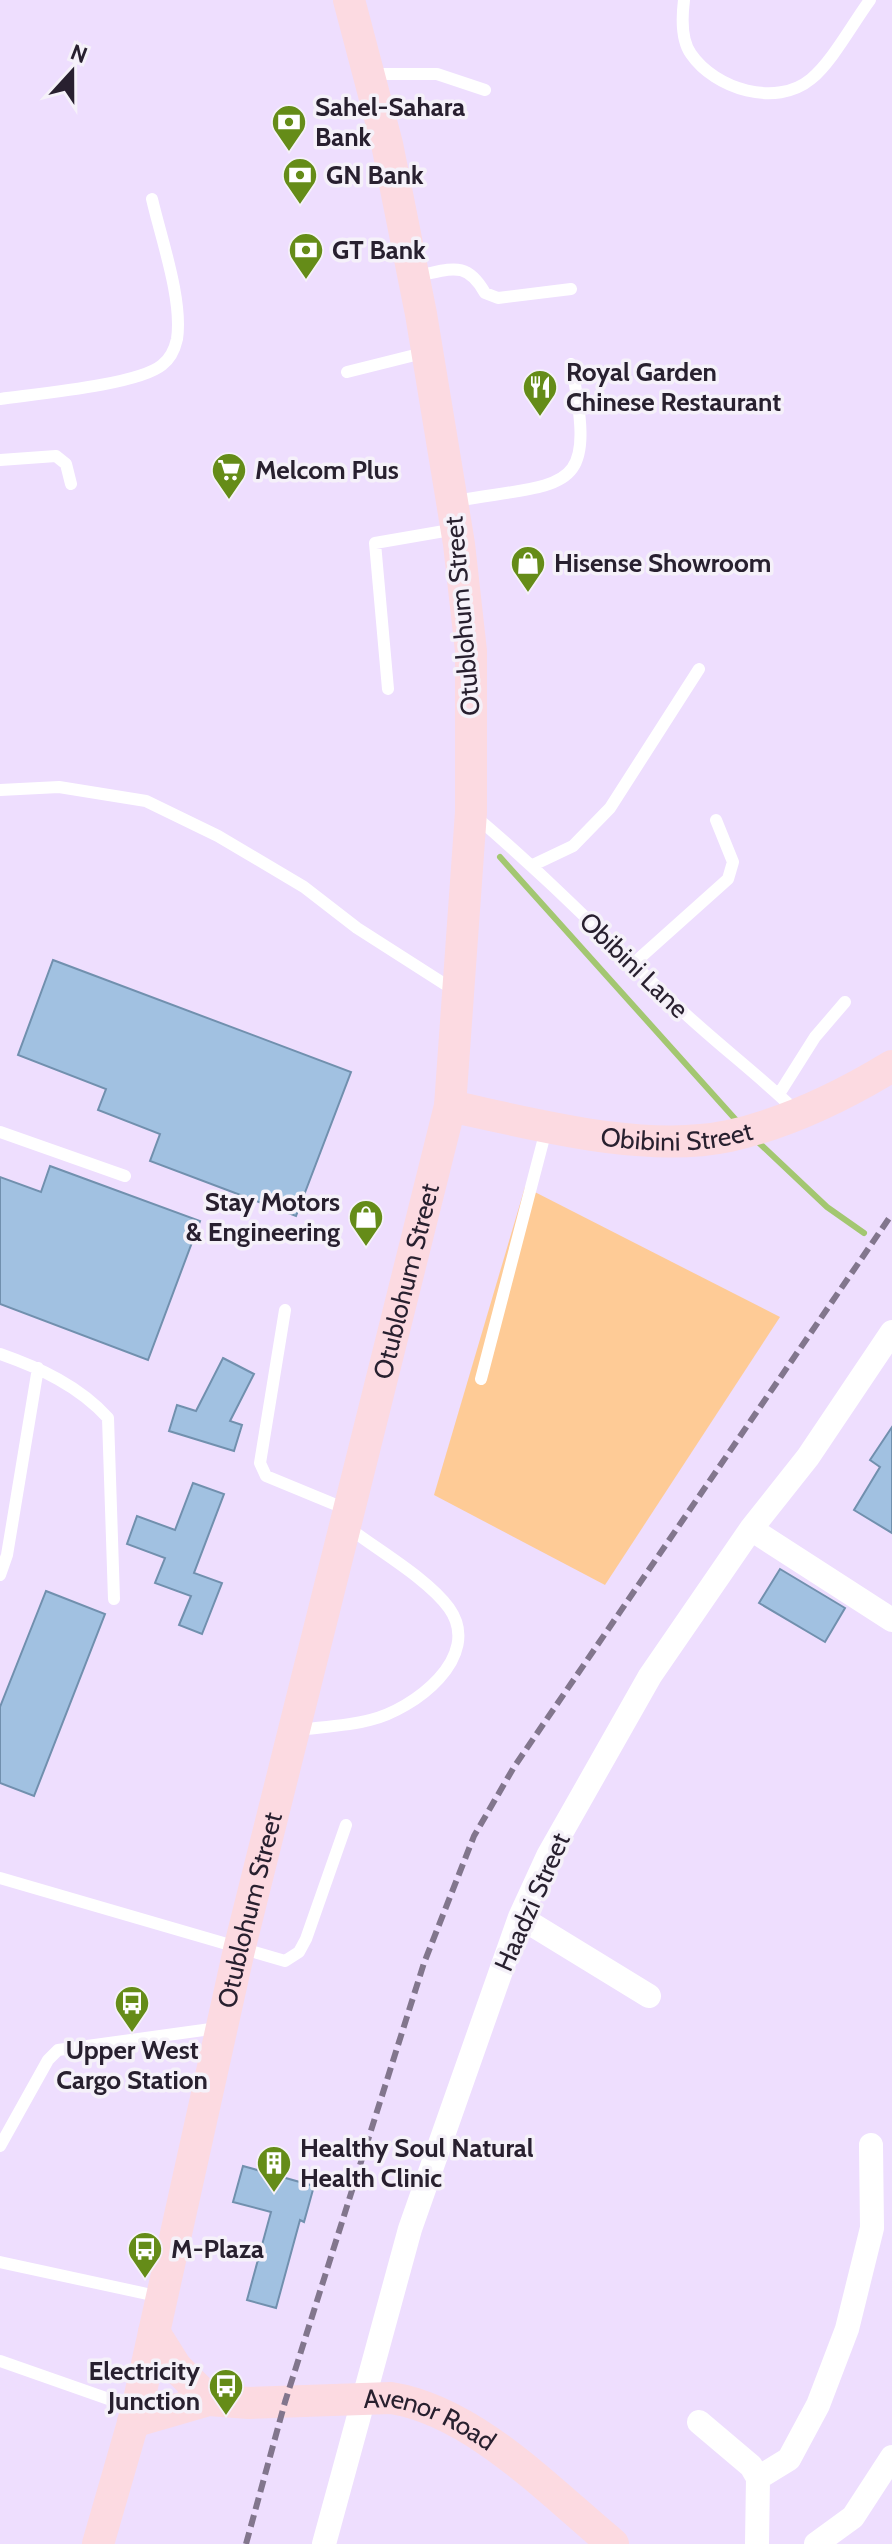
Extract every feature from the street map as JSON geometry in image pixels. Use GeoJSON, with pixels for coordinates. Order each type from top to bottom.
{"type":"FeatureCollection","features":[{"type":"Feature","properties":{"kind":"street","name":"Otublohum Street"},"geometry":{"type":"LineString","coordinates":[[98,2544],[135,2416],[239,1950],[450,1106],[471,812],[471,651],[454,516],[413,276],[349,0]]}},
{"type":"Feature","properties":{"kind":"street","name":"Obibini Street"},"geometry":{"type":"LineString","coordinates":[[450,1106],[617,1138],[694,1140],[728,1136],[789,1105],[892,1066]]}},
{"type":"Feature","properties":{"kind":"street","name":"Haadzi Street"},"geometry":{"type":"LineString","coordinates":[[324,2544],[361,2399],[410,2229],[520,1917],[548,1856],[650,1676],[751,1529],[808,1457],[892,1332]]}},
{"type":"Feature","properties":{"kind":"street"},"geometry":{"type":"LineString","coordinates":[[751,1529],[892,1620]]}},
{"type":"Feature","properties":{"kind":"street"},"geometry":{"type":"LineString","coordinates":[[520,1917],[649,1996]]}},
{"type":"Feature","properties":{"kind":"street"},"geometry":{"type":"LineString","coordinates":[[758,2478],[789,2459],[818,2405],[847,2329],[872,2228],[871,2145]]}},
{"type":"Feature","properties":{"kind":"street"},"geometry":{"type":"LineString","coordinates":[[154,2332],[176,2367],[209,2400]]}},
{"type":"Feature","properties":{"kind":"street","name":"Avenor Road"},"geometry":{"type":"LineString","coordinates":[[135,2416],[209,2400],[249,2403],[408,2400],[448,2417],[492,2445],[613,2544]]}},
{"type":"Feature","properties":{"kind":"street"},"geometry":{"type":"LineString","coordinates":[[699,2422],[751,2466],[758,2478],[757,2544]]}},
{"type":"Feature","properties":{"kind":"street"},"geometry":{"type":"LineString","coordinates":[[816,2544],[853,2517],[892,2457]]}},
{"type":"Feature","properties":{"kind":"lane"},"geometry":{"type":"LineString","coordinates":[[684,0],[682,20],[690,53],[715,77],[761,94],[790,92],[812,78],[870,0]]}},
{"type":"Feature","properties":{"kind":"lane"},"geometry":{"type":"LineString","coordinates":[[368,74],[437,74],[485,90]]}},
{"type":"Feature","properties":{"kind":"lane"},"geometry":{"type":"LineString","coordinates":[[0,399],[153,371],[170,356],[176,342],[178,317],[152,199]]}},
{"type":"Feature","properties":{"kind":"lane"},"geometry":{"type":"LineString","coordinates":[[413,276],[465,269],[475,275],[485,293],[498,298],[571,289]]}},
{"type":"Feature","properties":{"kind":"lane"},"geometry":{"type":"LineString","coordinates":[[347,372],[427,352]]}},
{"type":"Feature","properties":{"kind":"lane"},"geometry":{"type":"LineString","coordinates":[[388,689],[375,543],[558,483],[573,470],[581,449],[582,416],[571,364]]}},
{"type":"Feature","properties":{"kind":"lane"},"geometry":{"type":"LineString","coordinates":[[0,460],[56,456],[66,464],[71,484]]}},
{"type":"Feature","properties":{"kind":"lane"},"geometry":{"type":"LineString","coordinates":[[533,865],[573,846],[610,808],[631,781],[699,669]]}},
{"type":"Feature","properties":{"kind":"lane"},"geometry":{"type":"LineString","coordinates":[[0,790],[59,787],[146,801],[218,836],[304,887],[357,928],[460,994]]}},
{"type":"Feature","properties":{"kind":"lane","name":"Obibini Lane"},"geometry":{"type":"LineString","coordinates":[[471,812],[533,865],[633,964],[789,1105]]}},
{"type":"Feature","properties":{"kind":"lane"},"geometry":{"type":"LineString","coordinates":[[633,964],[728,879],[733,862],[716,820]]}},
{"type":"Feature","properties":{"kind":"lane"},"geometry":{"type":"LineString","coordinates":[[789,1105],[815,1037],[845,1002]]}},
{"type":"Feature","properties":{"kind":"lane"},"geometry":{"type":"LineString","coordinates":[[481,1379],[547,1127]]}},
{"type":"Feature","properties":{"kind":"lane"},"geometry":{"type":"LineString","coordinates":[[0,1132],[125,1176]]}},
{"type":"Feature","properties":{"kind":"lane"},"geometry":{"type":"LineString","coordinates":[[285,1310],[260,1463],[266,1476],[347,1518],[440,1597],[456,1621],[459,1645],[447,1669],[400,1707],[372,1720],[294,1731]]}},
{"type":"Feature","properties":{"kind":"lane"},"geometry":{"type":"LineString","coordinates":[[0,1354],[38,1368],[91,1399],[108,1418],[114,1599]]}},
{"type":"Feature","properties":{"kind":"lane"},"geometry":{"type":"LineString","coordinates":[[0,1575],[7,1555],[38,1368]]}},
{"type":"Feature","properties":{"kind":"lane"},"geometry":{"type":"LineString","coordinates":[[0,1878],[285,1961],[299,1952],[312,1927],[346,1825]]}},
{"type":"Feature","properties":{"kind":"lane"},"geometry":{"type":"LineString","coordinates":[[0,2146],[48,2060],[58,2050],[222,2028]]}},
{"type":"Feature","properties":{"kind":"lane"},"geometry":{"type":"LineString","coordinates":[[0,2262],[162,2298]]}},
{"type":"Feature","properties":{"kind":"lane"},"geometry":{"type":"LineString","coordinates":[[0,2361],[135,2416]]}},
{"type":"Feature","properties":{"kind":"shaded area"},"geometry":{"type":"Polygon","coordinates":[[[525,1187],[780,1317],[605,1585],[434,1495],[525,1187]]]}},
{"type":"Feature","properties":{"kind":"building"},"geometry":{"type":"Polygon","coordinates":[[[53,960],[351,1072],[296,1216],[150,1161],[160,1134],[98,1110],[106,1089],[18,1055],[53,960]]]}},
{"type":"Feature","properties":{"kind":"building"},"geometry":{"type":"Polygon","coordinates":[[[50,1166],[200,1221],[148,1360],[0,1304],[0,1177],[41,1192],[50,1166]]]}},
{"type":"Feature","properties":{"kind":"building"},"geometry":{"type":"Polygon","coordinates":[[[223,1358],[254,1374],[230,1421],[242,1425],[234,1451],[169,1431],[177,1405],[196,1411],[223,1358]]]}},
{"type":"Feature","properties":{"kind":"building"},"geometry":{"type":"Polygon","coordinates":[[[892,1427],[892,1533],[854,1510],[880,1467],[870,1460],[892,1427]]]}},
{"type":"Feature","properties":{"kind":"building"},"geometry":{"type":"Polygon","coordinates":[[[193,1483],[224,1494],[194,1573],[222,1583],[202,1634],[179,1625],[191,1596],[155,1583],[165,1558],[127,1544],[137,1516],[175,1530],[193,1483]]]}},
{"type":"Feature","properties":{"kind":"building"},"geometry":{"type":"Polygon","coordinates":[[[780,1569],[845,1608],[825,1642],[759,1603],[780,1569]]]}},
{"type":"Feature","properties":{"kind":"building"},"geometry":{"type":"Polygon","coordinates":[[[46,1591],[105,1614],[34,1796],[0,1783],[0,1707],[46,1591]]]}},
{"type":"Feature","properties":{"kind":"building"},"geometry":{"type":"Polygon","coordinates":[[[243,2166],[314,2186],[304,2222],[300,2220],[276,2308],[247,2300],[271,2212],[233,2202],[243,2166]]]}},
{"type":"Feature","properties":{"kind":"waterway"},"geometry":{"type":"LineString","coordinates":[[500,857],[736,1120]]}},
{"type":"Feature","properties":{"kind":"waterway"},"geometry":{"type":"LineString","coordinates":[[755,1139],[827,1207],[864,1233]]}},
{"type":"Feature","properties":{"kind":"railway"},"geometry":{"type":"LineString","coordinates":[[246,2544],[285,2402],[424,1963],[474,1836],[514,1767],[892,1214]]}},
{"type":"Feature","properties":{"kind":"place","name":"Sahel-Sahara Bank"},"geometry":{"type":"Point","coordinates":[289,153]}},
{"type":"Feature","properties":{"kind":"place","name":"GN Bank"},"geometry":{"type":"Point","coordinates":[300,206]}},
{"type":"Feature","properties":{"kind":"place","name":"GT Bank"},"geometry":{"type":"Point","coordinates":[306,281]}},
{"type":"Feature","properties":{"kind":"place","name":"Royal Garden Chinese Restaurant"},"geometry":{"type":"Point","coordinates":[540,418]}},
{"type":"Feature","properties":{"kind":"place","name":"Melcom Plus"},"geometry":{"type":"Point","coordinates":[229,501]}},
{"type":"Feature","properties":{"kind":"place","name":"Hisense Showroom"},"geometry":{"type":"Point","coordinates":[528,594]}},
{"type":"Feature","properties":{"kind":"place","name":"Stay Motors & Engineering"},"geometry":{"type":"Point","coordinates":[366,1248]}},
{"type":"Feature","properties":{"kind":"place","name":"Upper West Cargo Station"},"geometry":{"type":"Point","coordinates":[132,2034]}},
{"type":"Feature","properties":{"kind":"place","name":"Healthy Soul Natural Health Clinic"},"geometry":{"type":"Point","coordinates":[274,2194]}},
{"type":"Feature","properties":{"kind":"place","name":"M-Plaza"},"geometry":{"type":"Point","coordinates":[145,2280]}},
{"type":"Feature","properties":{"kind":"place","name":"Electricity Junction"},"geometry":{"type":"Point","coordinates":[226,2417]}}]}
